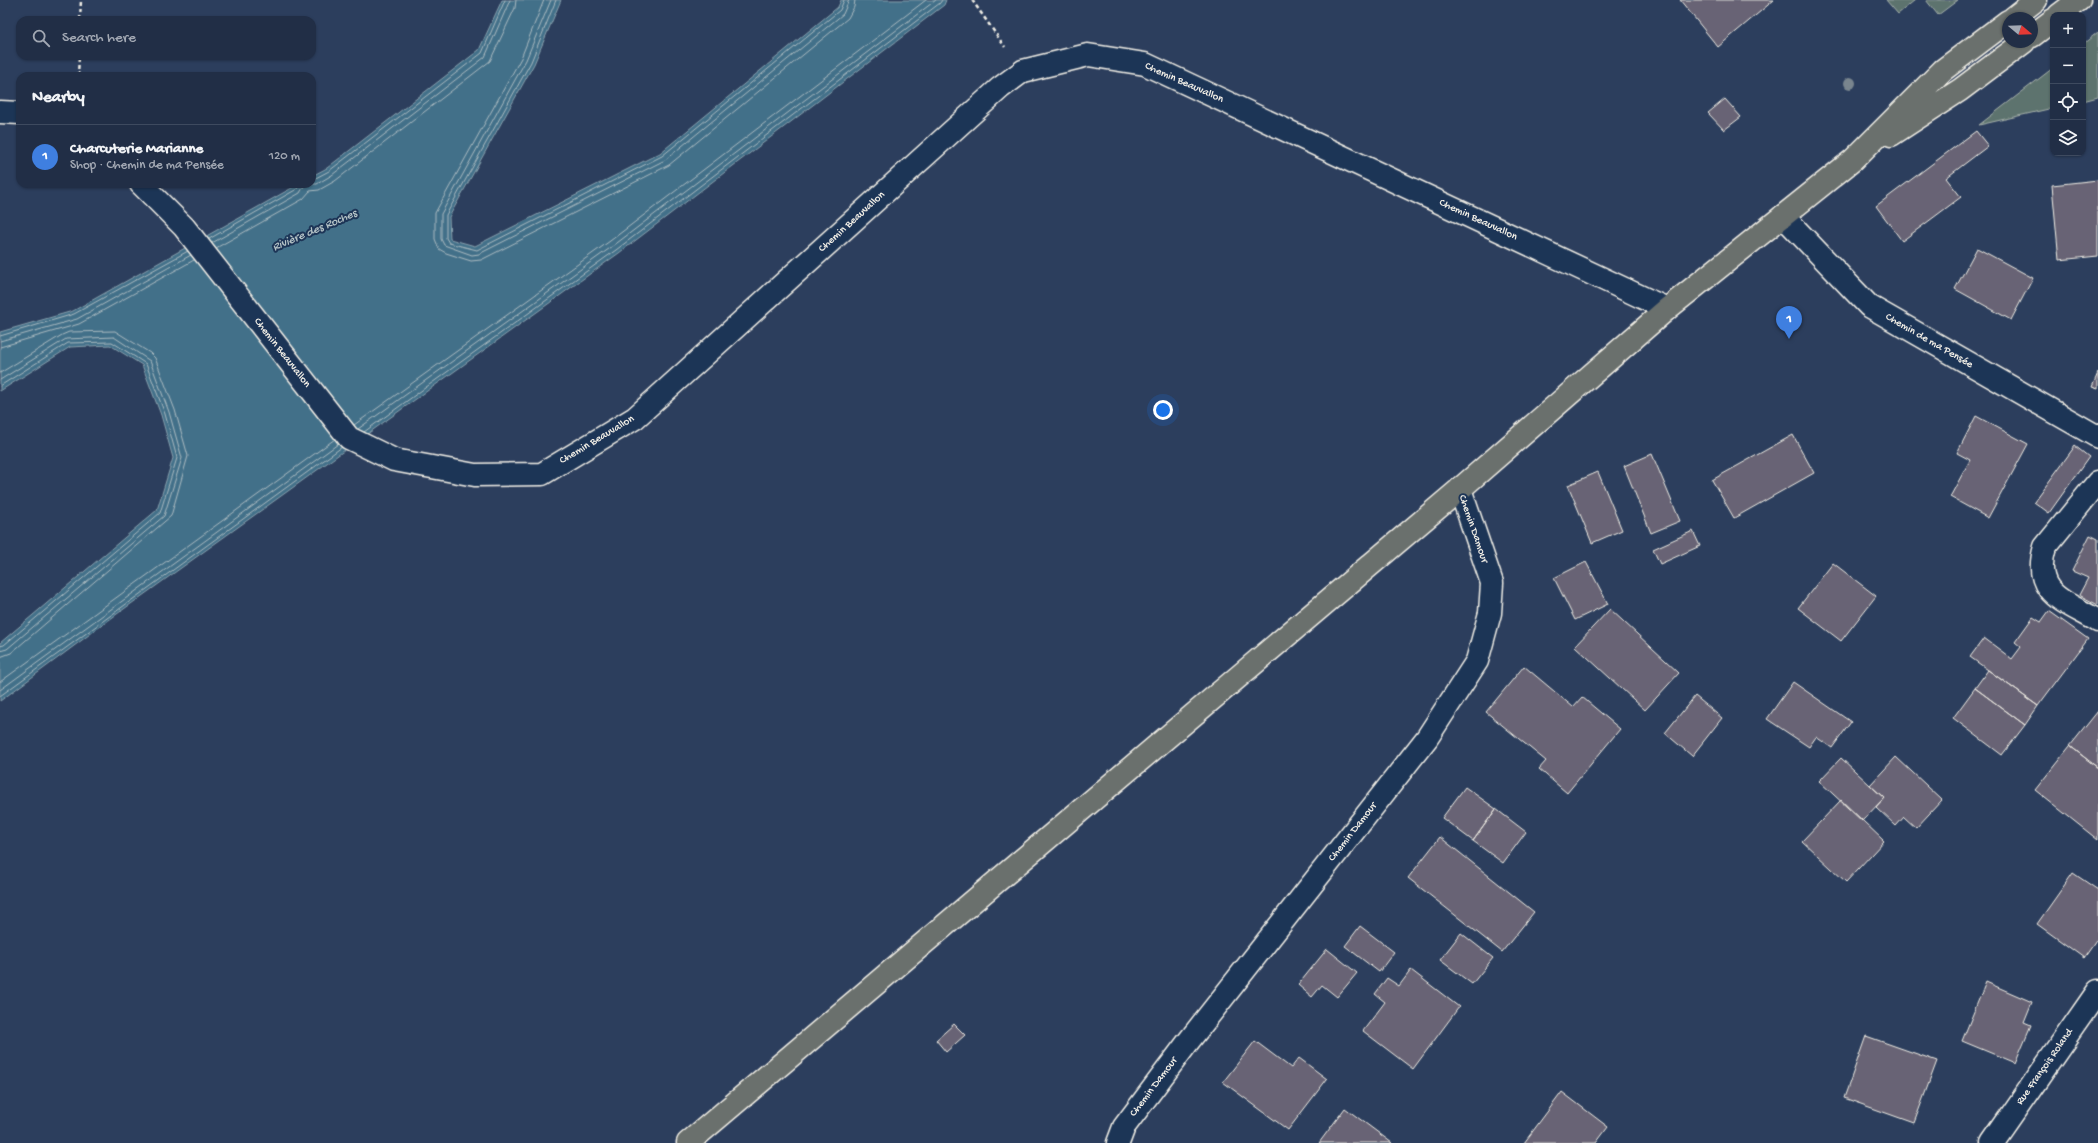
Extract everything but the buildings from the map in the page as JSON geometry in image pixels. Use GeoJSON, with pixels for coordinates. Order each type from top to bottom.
{"type":"FeatureCollection","features":[{"type":"Feature","properties":{"kind":"main road"},"geometry":{"type":"LineString","coordinates":[[2021,12],[2036,0]]}},
{"type":"Feature","properties":{"kind":"main road"},"geometry":{"type":"LineString","coordinates":[[2063,12],[2079,0]]}},
{"type":"Feature","properties":{"kind":"main road"},"geometry":{"type":"LineString","coordinates":[[2038,31],[2050,22]]}},
{"type":"Feature","properties":{"kind":"main road"},"geometry":{"type":"LineString","coordinates":[[1853,160],[1944,70],[2002,26]]}},
{"type":"Feature","properties":{"kind":"main road"},"geometry":{"type":"LineString","coordinates":[[688,1143],[1460,489],[1666,309],[1853,160],[1960,90],[2016,48]]}},
{"type":"Feature","properties":{"kind":"street","name":"Chemin Beauvallon"},"geometry":{"type":"LineString","coordinates":[[145,188],[184,228],[350,438],[394,460],[475,475],[542,474],[635,418],[1000,88],[1023,72],[1088,56],[1145,64],[1666,309]]}},
{"type":"Feature","properties":{"kind":"street"},"geometry":{"type":"LineString","coordinates":[[0,112],[16,113]]}},
{"type":"Feature","properties":{"kind":"street","name":"Chemin de ma Pensée"},"geometry":{"type":"LineString","coordinates":[[1783,216],[1869,306],[2098,437]]}},
{"type":"Feature","properties":{"kind":"street"},"geometry":{"type":"LineString","coordinates":[[2098,482],[2045,548],[2041,560],[2042,576],[2048,591],[2098,621]]}},
{"type":"Feature","properties":{"kind":"street","name":"Chemin Damour"},"geometry":{"type":"LineString","coordinates":[[1118,1143],[1124,1127],[1188,1042],[1427,738],[1477,661],[1490,613],[1492,583],[1460,489]]}},
{"type":"Feature","properties":{"kind":"street","name":"Rue François Roland"},"geometry":{"type":"LineString","coordinates":[[1992,1143],[2098,991]]}},
{"type":"Feature","properties":{"kind":"path"},"geometry":{"type":"LineString","coordinates":[[80,16],[81,0]]}},
{"type":"Feature","properties":{"kind":"path"},"geometry":{"type":"LineString","coordinates":[[972,0],[1023,72]]}},
{"type":"Feature","properties":{"kind":"path"},"geometry":{"type":"LineString","coordinates":[[78,72],[79,60]]}},
{"type":"Feature","properties":{"kind":"green space"},"geometry":{"type":"Polygon","coordinates":[[[1886,0],[1915,0],[1898,14],[1886,0]]]}},
{"type":"Feature","properties":{"kind":"green space"},"geometry":{"type":"Polygon","coordinates":[[[1926,0],[1958,0],[1938,15],[1926,0]]]}},
{"type":"Feature","properties":{"kind":"green space"},"geometry":{"type":"Polygon","coordinates":[[[2098,32],[2098,97],[2086,100],[2086,48],[2086,42],[2098,32]]]}},
{"type":"Feature","properties":{"kind":"green space"},"geometry":{"type":"Polygon","coordinates":[[[2050,70],[2050,109],[1979,125],[2050,70]]]}},
{"type":"Feature","properties":{"kind":"water","name":"Rivière des Roches"},"geometry":{"type":"Polygon","coordinates":[[[502,0],[561,0],[534,64],[449,217],[450,239],[475,246],[660,153],[838,7],[841,0],[946,0],[944,5],[619,253],[117,614],[0,701],[0,643],[157,510],[173,458],[161,415],[142,365],[110,345],[70,347],[0,391],[0,332],[73,311],[292,188],[316,188],[316,174],[327,168],[479,50],[502,0]]]}},
{"type":"Feature","properties":{"kind":"place","name":"Charcuterie Marianne"},"geometry":{"type":"Point","coordinates":[1789,339]}}]}
